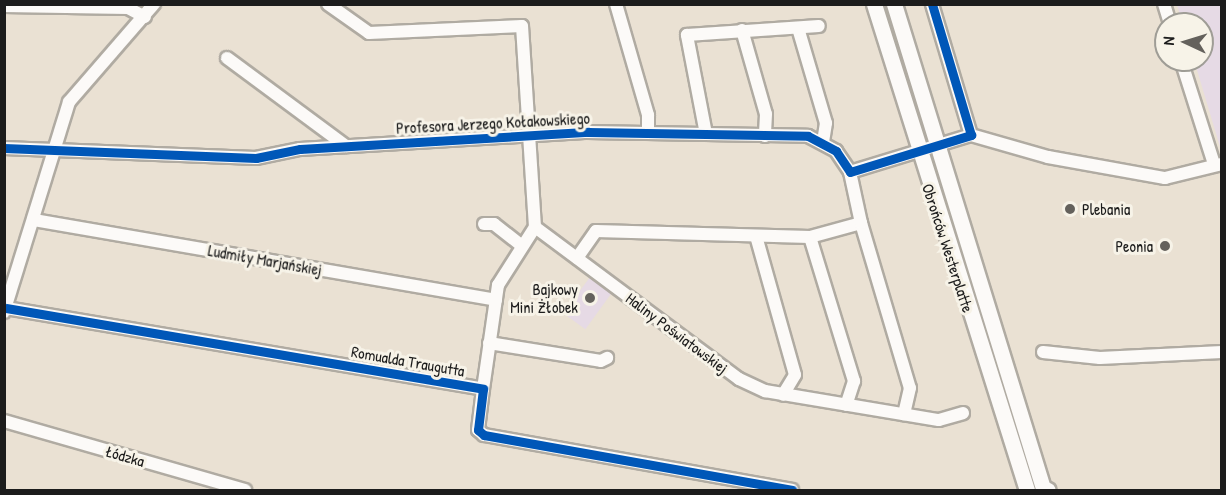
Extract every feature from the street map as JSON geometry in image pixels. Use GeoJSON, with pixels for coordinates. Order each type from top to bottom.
{"type":"FeatureCollection","features":[{"type":"Feature","properties":{"kind":"main road","name":"Obrońców Westerplatte"},"geometry":{"type":"LineString","coordinates":[[874,4],[918,152],[1027,490]]}},
{"type":"Feature","properties":{"kind":"main road","name":"Obrońców Westerplatte"},"geometry":{"type":"LineString","coordinates":[[894,4],[936,146],[1045,490]]}},
{"type":"Feature","properties":{"kind":"street","name":"Romualda Traugutta"},"geometry":{"type":"LineString","coordinates":[[154,4],[145,17],[80,85],[54,150],[5,310],[483,389],[478,430],[484,435],[740,486],[792,490]]}},
{"type":"Feature","properties":{"kind":"street","name":"Profesora Jerzego Kołakowskiego"},"geometry":{"type":"LineString","coordinates":[[328,4],[369,33],[522,26],[531,134]]}},
{"type":"Feature","properties":{"kind":"street"},"geometry":{"type":"LineString","coordinates":[[616,4],[648,116],[648,133]]}},
{"type":"Feature","properties":{"kind":"street"},"geometry":{"type":"LineString","coordinates":[[932,4],[971,135]]}},
{"type":"Feature","properties":{"kind":"street"},"geometry":{"type":"LineString","coordinates":[[4,6],[128,8],[145,17]]}},
{"type":"Feature","properties":{"kind":"street"},"geometry":{"type":"LineString","coordinates":[[706,134],[685,42],[693,32],[819,26]]}},
{"type":"Feature","properties":{"kind":"street"},"geometry":{"type":"LineString","coordinates":[[798,28],[826,123],[823,141],[850,172],[861,223],[910,388],[904,414]]}},
{"type":"Feature","properties":{"kind":"street"},"geometry":{"type":"LineString","coordinates":[[742,30],[766,114],[765,135]]}},
{"type":"Feature","properties":{"kind":"street"},"geometry":{"type":"LineString","coordinates":[[227,58],[346,146]]}},
{"type":"Feature","properties":{"kind":"street"},"geometry":{"type":"LineString","coordinates":[[850,172],[971,135],[1048,158],[1165,178],[1218,164],[1185,72]]}},
{"type":"Feature","properties":{"kind":"street"},"geometry":{"type":"LineString","coordinates":[[483,389],[498,285],[521,245],[535,227],[531,134]]}},
{"type":"Feature","properties":{"kind":"street","name":"Profesora Jerzego Kołakowskiego"},"geometry":{"type":"LineString","coordinates":[[4,148],[245,158],[346,146],[531,134],[765,135],[823,141]]}},
{"type":"Feature","properties":{"kind":"street","name":"Ludmiły Marjańskiej"},"geometry":{"type":"LineString","coordinates":[[34,220],[496,300]]}},
{"type":"Feature","properties":{"kind":"street"},"geometry":{"type":"LineString","coordinates":[[577,258],[596,231],[810,237],[861,223]]}},
{"type":"Feature","properties":{"kind":"street"},"geometry":{"type":"LineString","coordinates":[[484,224],[494,224],[521,245]]}},
{"type":"Feature","properties":{"kind":"street","name":"Haliny Poświatowskiej"},"geometry":{"type":"LineString","coordinates":[[535,227],[739,379],[783,395],[939,420],[963,413]]}},
{"type":"Feature","properties":{"kind":"street"},"geometry":{"type":"LineString","coordinates":[[756,236],[795,375],[783,395]]}},
{"type":"Feature","properties":{"kind":"street"},"geometry":{"type":"LineString","coordinates":[[810,237],[854,381],[846,405]]}},
{"type":"Feature","properties":{"kind":"street"},"geometry":{"type":"LineString","coordinates":[[489,344],[602,361],[608,358]]}},
{"type":"Feature","properties":{"kind":"street"},"geometry":{"type":"LineString","coordinates":[[1043,352],[1100,358],[1221,352]]}},
{"type":"Feature","properties":{"kind":"street","name":"Łódzka"},"geometry":{"type":"LineString","coordinates":[[4,421],[245,490]]}},
{"type":"Feature","properties":{"kind":"shaded area"},"geometry":{"type":"Polygon","coordinates":[[[1177,5],[1221,5],[1221,150],[1198,72],[1214,72],[1214,12],[1179,12],[1177,5]]]}},
{"type":"Feature","properties":{"kind":"shaded area"},"geometry":{"type":"Polygon","coordinates":[[[590,277],[612,293],[585,329],[564,313],[590,277]]]}},
{"type":"Feature","properties":{"kind":"cycle path"},"geometry":{"type":"LineString","coordinates":[[4,148],[256,158],[300,149],[588,132],[808,136],[836,151],[850,172],[971,135],[932,4]]}},
{"type":"Feature","properties":{"kind":"cycle path"},"geometry":{"type":"LineString","coordinates":[[6,308],[483,389],[478,430],[484,435],[792,490]]}},
{"type":"Feature","properties":{"kind":"place","name":"Plebania"},"geometry":{"type":"Point","coordinates":[1070,209]}},
{"type":"Feature","properties":{"kind":"place","name":"Peonia"},"geometry":{"type":"Point","coordinates":[1165,246]}},
{"type":"Feature","properties":{"kind":"place","name":"Bajkowy Mini Żłobek"},"geometry":{"type":"Point","coordinates":[590,298]}}]}
